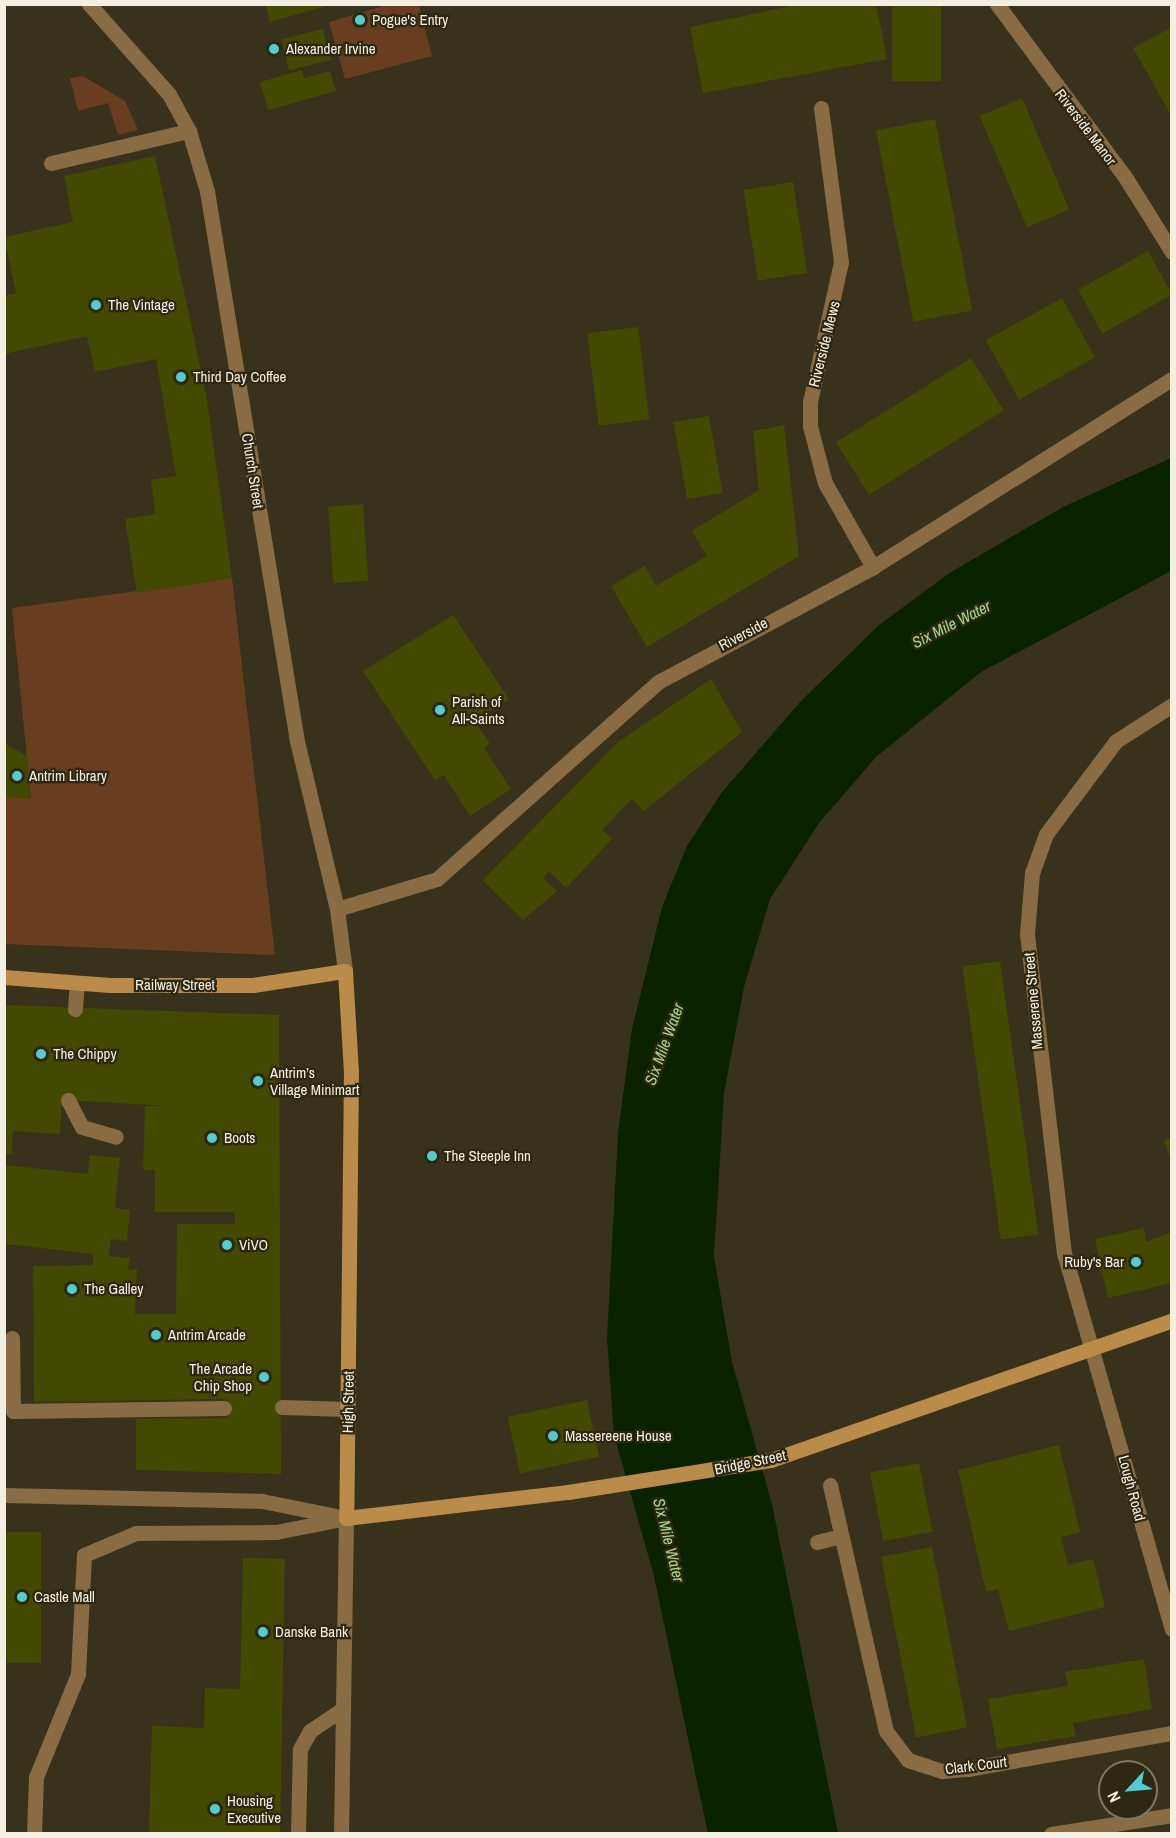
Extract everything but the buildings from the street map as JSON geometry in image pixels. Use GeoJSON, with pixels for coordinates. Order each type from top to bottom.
{"type":"FeatureCollection","features":[{"type":"Feature","properties":{"kind":"street","name":"Church Street"},"geometry":{"type":"LineString","coordinates":[[90,4],[142,58],[189,131],[207,192],[297,741],[337,909],[345,971]]}},
{"type":"Feature","properties":{"kind":"street","name":"Riverside Manor"},"geometry":{"type":"LineString","coordinates":[[997,4],[1127,180],[1172,252]]}},
{"type":"Feature","properties":{"kind":"street","name":"Riverside Mews"},"geometry":{"type":"LineString","coordinates":[[821,108],[841,262],[810,402],[810,426],[825,483],[873,567]]}},
{"type":"Feature","properties":{"kind":"street"},"geometry":{"type":"LineString","coordinates":[[51,164],[189,131]]}},
{"type":"Feature","properties":{"kind":"street","name":"Riverside"},"geometry":{"type":"LineString","coordinates":[[337,909],[437,879],[658,682],[873,567],[1172,379]]}},
{"type":"Feature","properties":{"kind":"street","name":"Masserene Street"},"geometry":{"type":"LineString","coordinates":[[1094,1347],[1064,1253],[1034,1023],[1027,934],[1032,873],[1046,834],[1093,767],[1116,741],[1172,705]]}},
{"type":"Feature","properties":{"kind":"street","name":"Railway Street"},"geometry":{"type":"LineString","coordinates":[[4,977],[77,982],[253,985],[345,971]]}},
{"type":"Feature","properties":{"kind":"street","name":"High Street"},"geometry":{"type":"LineString","coordinates":[[341,1833],[351,1071],[345,971]]}},
{"type":"Feature","properties":{"kind":"street"},"geometry":{"type":"LineString","coordinates":[[75,1009],[77,982]]}},
{"type":"Feature","properties":{"kind":"street"},"geometry":{"type":"LineString","coordinates":[[68,1100],[82,1127],[116,1137]]}},
{"type":"Feature","properties":{"kind":"street","name":"Bridge Street"},"geometry":{"type":"LineString","coordinates":[[346,1518],[568,1492],[771,1460],[1172,1320]]}},
{"type":"Feature","properties":{"kind":"street"},"geometry":{"type":"LineString","coordinates":[[12,1338],[13,1411],[224,1408]]}},
{"type":"Feature","properties":{"kind":"street","name":"Lough Road"},"geometry":{"type":"LineString","coordinates":[[1094,1347],[1172,1629]]}},
{"type":"Feature","properties":{"kind":"street"},"geometry":{"type":"LineString","coordinates":[[282,1407],[348,1409]]}},
{"type":"Feature","properties":{"kind":"street","name":"Clark Court"},"geometry":{"type":"LineString","coordinates":[[830,1485],[886,1731],[908,1760],[942,1771],[967,1769],[1172,1733]]}},
{"type":"Feature","properties":{"kind":"street"},"geometry":{"type":"LineString","coordinates":[[4,1495],[262,1501],[346,1518]]}},
{"type":"Feature","properties":{"kind":"street"},"geometry":{"type":"LineString","coordinates":[[34,1833],[36,1777],[78,1674],[84,1555],[136,1533],[276,1532],[346,1518]]}},
{"type":"Feature","properties":{"kind":"street"},"geometry":{"type":"LineString","coordinates":[[817,1542],[842,1536]]}},
{"type":"Feature","properties":{"kind":"street"},"geometry":{"type":"LineString","coordinates":[[298,1833],[300,1749],[316,1725],[343,1709]]}},
{"type":"Feature","properties":{"kind":"street"},"geometry":{"type":"LineString","coordinates":[[1051,1833],[1128,1828],[1172,1815]]}},
{"type":"Feature","properties":{"kind":"shaded area"},"geometry":{"type":"Polygon","coordinates":[[[387,5],[419,5],[432,56],[345,79],[329,22],[387,5]]]}},
{"type":"Feature","properties":{"kind":"shaded area"},"geometry":{"type":"Polygon","coordinates":[[[83,76],[125,101],[138,130],[118,135],[108,103],[78,111],[70,78],[83,76]]]}},
{"type":"Feature","properties":{"kind":"shaded area"},"geometry":{"type":"Polygon","coordinates":[[[232,578],[275,955],[5,944],[5,797],[31,798],[12,608],[232,578]]]}},
{"type":"Feature","properties":{"kind":"water","name":"Six Mile Water"},"geometry":{"type":"Polygon","coordinates":[[[1171,458],[1171,571],[981,672],[876,757],[819,823],[770,899],[744,987],[724,1093],[714,1257],[732,1362],[772,1504],[838,1833],[708,1834],[654,1576],[614,1435],[607,1338],[618,1133],[632,1029],[662,907],[687,846],[722,792],[801,701],[879,625],[951,572],[1063,507],[1171,458]]]}},
{"type":"Feature","properties":{"kind":"place","name":"Pogue's Entry"},"geometry":{"type":"Point","coordinates":[360,20]}},
{"type":"Feature","properties":{"kind":"place","name":"Alexander Irvine"},"geometry":{"type":"Point","coordinates":[274,49]}},
{"type":"Feature","properties":{"kind":"place","name":"The Vintage"},"geometry":{"type":"Point","coordinates":[96,305]}},
{"type":"Feature","properties":{"kind":"place","name":"Third Day Coffee"},"geometry":{"type":"Point","coordinates":[181,377]}},
{"type":"Feature","properties":{"kind":"place","name":"Parish of All-Saints"},"geometry":{"type":"Point","coordinates":[440,710]}},
{"type":"Feature","properties":{"kind":"place","name":"Antrim Library"},"geometry":{"type":"Point","coordinates":[17,776]}},
{"type":"Feature","properties":{"kind":"place","name":"The Chippy"},"geometry":{"type":"Point","coordinates":[41,1054]}},
{"type":"Feature","properties":{"kind":"place","name":"Antrim’s Village Minimart"},"geometry":{"type":"Point","coordinates":[258,1081]}},
{"type":"Feature","properties":{"kind":"place","name":"Boots"},"geometry":{"type":"Point","coordinates":[212,1138]}},
{"type":"Feature","properties":{"kind":"place","name":"The Steeple Inn"},"geometry":{"type":"Point","coordinates":[432,1156]}},
{"type":"Feature","properties":{"kind":"place","name":"ViVO"},"geometry":{"type":"Point","coordinates":[227,1245]}},
{"type":"Feature","properties":{"kind":"place","name":"Ruby's Bar"},"geometry":{"type":"Point","coordinates":[1136,1262]}},
{"type":"Feature","properties":{"kind":"place","name":"The Galley"},"geometry":{"type":"Point","coordinates":[72,1289]}},
{"type":"Feature","properties":{"kind":"place","name":"Antrim Arcade"},"geometry":{"type":"Point","coordinates":[156,1335]}},
{"type":"Feature","properties":{"kind":"place","name":"The Arcade Chip Shop"},"geometry":{"type":"Point","coordinates":[264,1377]}},
{"type":"Feature","properties":{"kind":"place","name":"Massereene House"},"geometry":{"type":"Point","coordinates":[553,1436]}},
{"type":"Feature","properties":{"kind":"place","name":"Castle Mall"},"geometry":{"type":"Point","coordinates":[22,1597]}},
{"type":"Feature","properties":{"kind":"place","name":"Danske Bank"},"geometry":{"type":"Point","coordinates":[263,1632]}},
{"type":"Feature","properties":{"kind":"place","name":"Housing Executive"},"geometry":{"type":"Point","coordinates":[215,1809]}}]}
